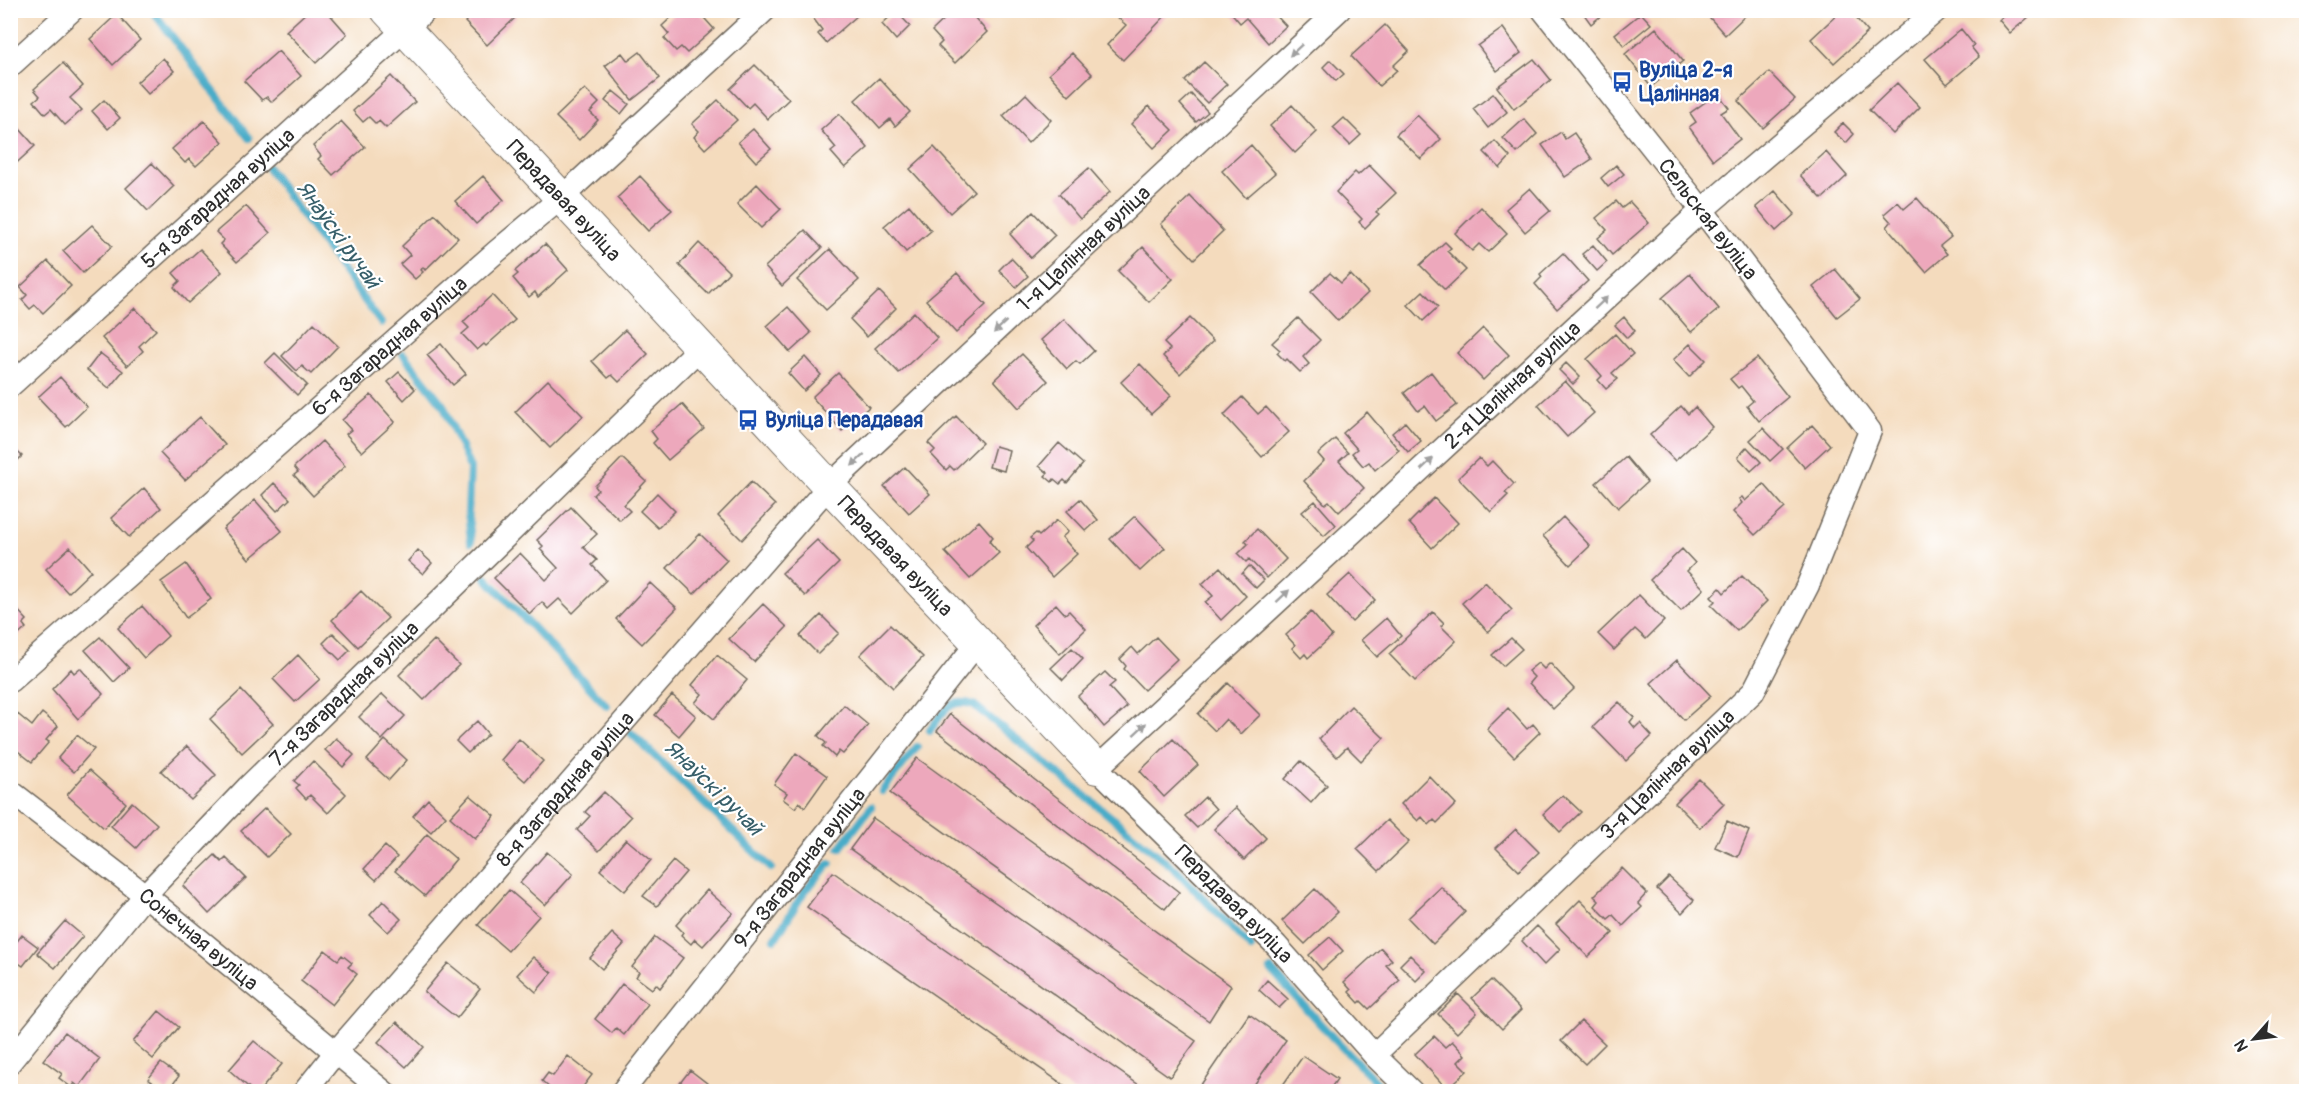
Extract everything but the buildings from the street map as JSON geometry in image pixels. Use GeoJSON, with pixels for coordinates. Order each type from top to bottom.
{"type":"FeatureCollection","features":[{"type":"Feature","properties":{"kind":"street"},"geometry":{"type":"LineString","coordinates":[[10,66],[72,10]]}},
{"type":"Feature","properties":{"kind":"street","name":"6-я Загарадная вуліца"},"geometry":{"type":"LineString","coordinates":[[10,681],[496,252],[561,198],[765,10]]}},
{"type":"Feature","properties":{"kind":"street","name":"1-я Цалінная вуліца"},"geometry":{"type":"LineString","coordinates":[[829,486],[1339,10]]}},
{"type":"Feature","properties":{"kind":"street","name":"Сельская вуліца"},"geometry":{"type":"LineString","coordinates":[[1543,10],[1702,210],[1870,431]]}},
{"type":"Feature","properties":{"kind":"street","name":"2-я Цалінная вуліца"},"geometry":{"type":"LineString","coordinates":[[1097,768],[1702,210],[1937,10]]}},
{"type":"Feature","properties":{"kind":"street","name":"Перадавая вуліца"},"geometry":{"type":"LineString","coordinates":[[406,17],[561,198],[829,486],[1097,768],[1276,945],[1374,1055],[1412,1092]]}},
{"type":"Feature","properties":{"kind":"street","name":"5-я Загарадная вуліца"},"geometry":{"type":"LineString","coordinates":[[10,386],[406,17]]}},
{"type":"Feature","properties":{"kind":"street","name":"7-я Загарадная вуліца"},"geometry":{"type":"LineString","coordinates":[[10,1062],[145,895],[248,787],[700,348]]}},
{"type":"Feature","properties":{"kind":"street","name":"3-я Цалінная вуліца"},"geometry":{"type":"LineString","coordinates":[[1374,1055],[1753,692],[1808,585],[1870,431]]}},
{"type":"Feature","properties":{"kind":"street","name":"8-я Загарадная вуліца"},"geometry":{"type":"LineString","coordinates":[[304,1092],[335,1053],[829,486]]}},
{"type":"Feature","properties":{"kind":"street","name":"9-я Загарадная вуліца"},"geometry":{"type":"LineString","coordinates":[[622,1092],[978,642]]}},
{"type":"Feature","properties":{"kind":"street","name":"Сонечная вуліца"},"geometry":{"type":"LineString","coordinates":[[10,791],[145,895],[384,1092]]}},
{"type":"Feature","properties":{"kind":"waterway","name":"Янаўскі ручай"},"geometry":{"type":"LineString","coordinates":[[152,10],[249,138]]}},
{"type":"Feature","properties":{"kind":"waterway","name":"Янаўскі ручай"},"geometry":{"type":"LineString","coordinates":[[267,167],[381,323]]}},
{"type":"Feature","properties":{"kind":"waterway","name":"Янаўскі ручай"},"geometry":{"type":"LineString","coordinates":[[403,354],[443,405],[470,468],[468,511],[471,542]]}},
{"type":"Feature","properties":{"kind":"waterway","name":"Янаўскі ручай"},"geometry":{"type":"LineString","coordinates":[[486,578],[607,706]]}},
{"type":"Feature","properties":{"kind":"waterway"},"geometry":{"type":"LineString","coordinates":[[930,730],[943,712],[953,705],[959,703],[974,705],[1176,870],[1251,948]]}},
{"type":"Feature","properties":{"kind":"waterway","name":"Янаўскі ручай"},"geometry":{"type":"LineString","coordinates":[[631,733],[771,868]]}},
{"type":"Feature","properties":{"kind":"waterway"},"geometry":{"type":"LineString","coordinates":[[882,791],[917,747]]}},
{"type":"Feature","properties":{"kind":"waterway"},"geometry":{"type":"LineString","coordinates":[[840,848],[871,807]]}},
{"type":"Feature","properties":{"kind":"waterway","name":"Янаўскі ручай"},"geometry":{"type":"LineString","coordinates":[[775,939],[804,892],[830,863]]}},
{"type":"Feature","properties":{"kind":"waterway"},"geometry":{"type":"LineString","coordinates":[[1271,970],[1386,1092]]}},
{"type":"Feature","properties":{"kind":"place","name":"Вуліца 2-я Цалінная"},"geometry":{"type":"Point","coordinates":[1622,82]}},
{"type":"Feature","properties":{"kind":"place","name":"Вуліца Перадавая"},"geometry":{"type":"Point","coordinates":[748,420]}}]}
